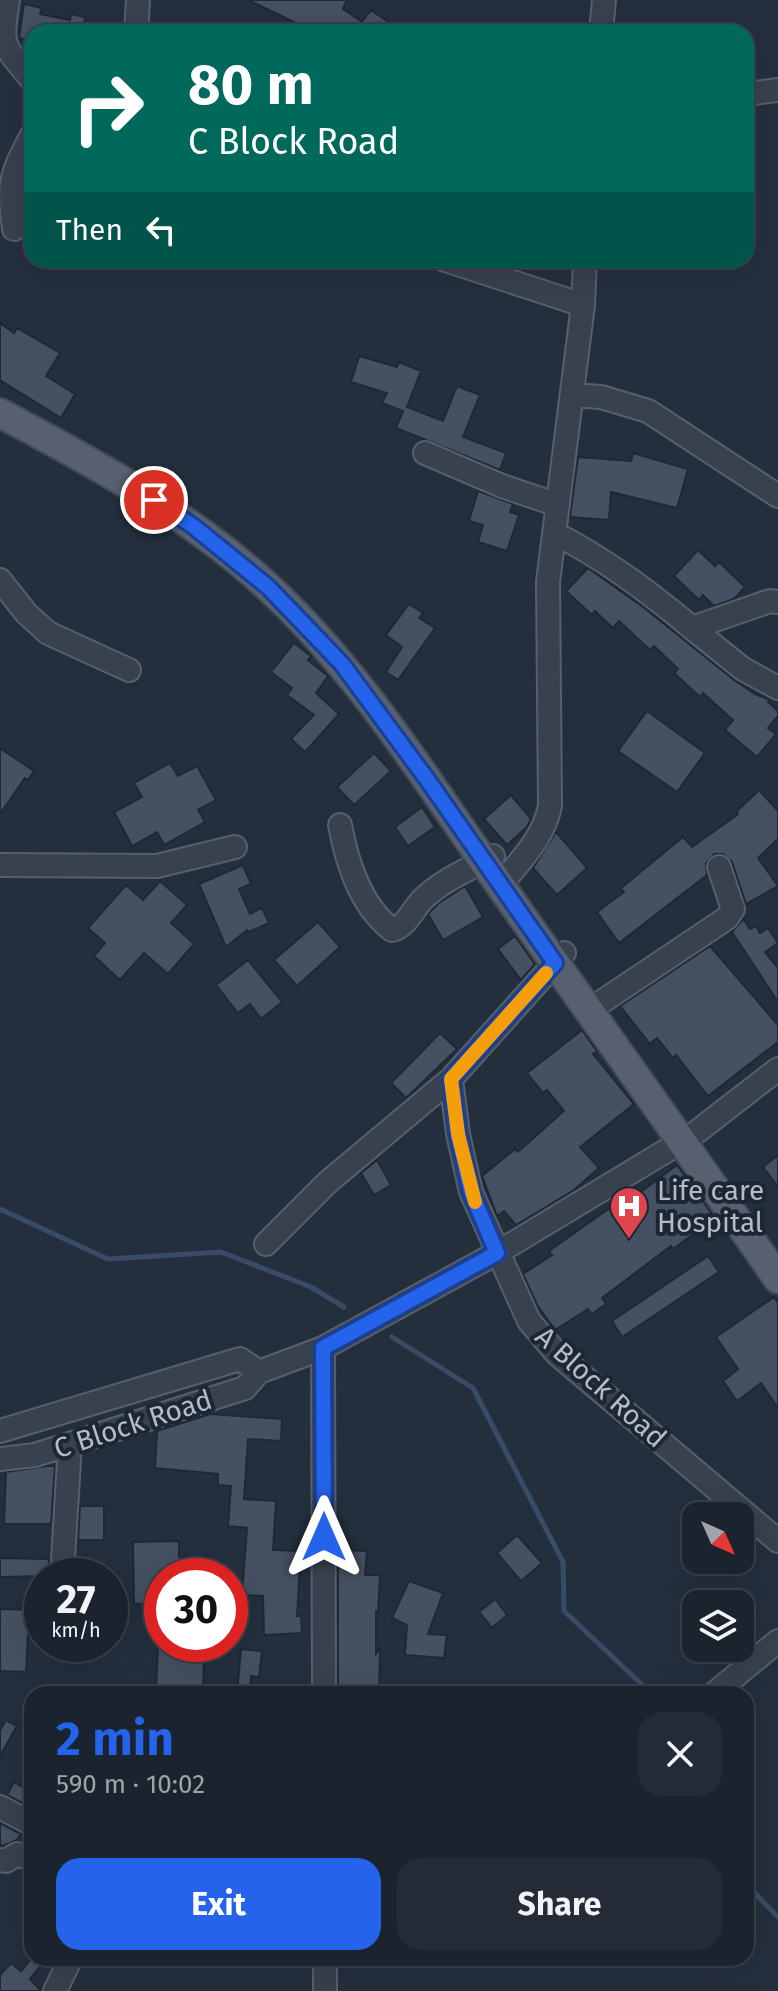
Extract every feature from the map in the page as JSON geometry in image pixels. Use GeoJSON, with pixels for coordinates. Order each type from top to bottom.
{"type":"FeatureCollection","features":[{"type":"Feature","properties":{"kind":"main road"},"geometry":{"type":"LineString","coordinates":[[0,395],[165,495],[226,547]]}},
{"type":"Feature","properties":{"kind":"main road"},"geometry":{"type":"LineString","coordinates":[[0,413],[135,487],[263,571],[308,622],[347,655],[559,958],[778,1261]]}},
{"type":"Feature","properties":{"kind":"main road"},"geometry":{"type":"LineString","coordinates":[[559,958],[600,1003],[778,1279]]}},
{"type":"Feature","properties":{"kind":"street"},"geometry":{"type":"LineString","coordinates":[[8,0],[2,40],[6,50],[24,71]]}},
{"type":"Feature","properties":{"kind":"street"},"geometry":{"type":"LineString","coordinates":[[136,24],[138,0]]}},
{"type":"Feature","properties":{"kind":"street"},"geometry":{"type":"LineString","coordinates":[[602,24],[604,0]]}},
{"type":"Feature","properties":{"kind":"street"},"geometry":{"type":"LineString","coordinates":[[754,93],[778,90]]}},
{"type":"Feature","properties":{"kind":"street"},"geometry":{"type":"LineString","coordinates":[[5,229],[14,170],[24,151]]}},
{"type":"Feature","properties":{"kind":"street"},"geometry":{"type":"LineString","coordinates":[[470,268],[583,305]]}},
{"type":"Feature","properties":{"kind":"street"},"geometry":{"type":"LineString","coordinates":[[340,825],[345,856],[356,883],[382,922],[392,930],[401,928],[423,899],[440,885],[495,864],[539,840],[550,806],[548,582],[583,305],[585,268]]}},
{"type":"Feature","properties":{"kind":"street"},"geometry":{"type":"LineString","coordinates":[[572,395],[601,397],[648,411],[778,496]]}},
{"type":"Feature","properties":{"kind":"street"},"geometry":{"type":"LineString","coordinates":[[425,453],[502,486],[558,505]]}},
{"type":"Feature","properties":{"kind":"street"},"geometry":{"type":"LineString","coordinates":[[554,533],[598,556],[642,586],[743,669],[778,688]]}},
{"type":"Feature","properties":{"kind":"street"},"geometry":{"type":"LineString","coordinates":[[0,580],[26,613],[48,633],[129,670]]}},
{"type":"Feature","properties":{"kind":"street"},"geometry":{"type":"LineString","coordinates":[[692,628],[770,601],[778,602]]}},
{"type":"Feature","properties":{"kind":"street"},"geometry":{"type":"LineString","coordinates":[[0,865],[157,866],[235,847]]}},
{"type":"Feature","properties":{"kind":"street"},"geometry":{"type":"LineString","coordinates":[[600,1003],[727,918],[733,909],[719,867]]}},
{"type":"Feature","properties":{"kind":"street"},"geometry":{"type":"LineString","coordinates":[[266,1244],[328,1182],[451,1079],[559,958]]}},
{"type":"Feature","properties":{"kind":"street","name":"C Block Road"},"geometry":{"type":"LineString","coordinates":[[0,1459],[40,1453],[245,1388],[259,1372],[323,1348],[497,1253],[688,1138],[778,1069]]}},
{"type":"Feature","properties":{"kind":"street","name":"A Block Road"},"geometry":{"type":"LineString","coordinates":[[451,1079],[458,1134],[471,1192],[529,1321],[557,1354],[778,1541]]}},
{"type":"Feature","properties":{"kind":"street"},"geometry":{"type":"LineString","coordinates":[[323,1348],[324,1686]]}},
{"type":"Feature","properties":{"kind":"street","name":"C Block Road"},"geometry":{"type":"LineString","coordinates":[[0,1431],[240,1359],[259,1372]]}},
{"type":"Feature","properties":{"kind":"street"},"geometry":{"type":"LineString","coordinates":[[33,1421],[40,1453]]}},
{"type":"Feature","properties":{"kind":"street"},"geometry":{"type":"LineString","coordinates":[[63,1558],[70,1444]]}},
{"type":"Feature","properties":{"kind":"street"},"geometry":{"type":"LineString","coordinates":[[723,1686],[778,1641]]}},
{"type":"Feature","properties":{"kind":"street"},"geometry":{"type":"LineString","coordinates":[[0,1807],[24,1820]]}},
{"type":"Feature","properties":{"kind":"street"},"geometry":{"type":"LineString","coordinates":[[55,1991],[67,1966]]}},
{"type":"Feature","properties":{"kind":"street"},"geometry":{"type":"LineString","coordinates":[[325,1966],[325,1991]]}},
{"type":"Feature","properties":{"kind":"building"},"geometry":{"type":"Polygon","coordinates":[[[248,0],[347,0],[343,9],[362,22],[371,10],[391,24],[298,24],[248,0]]]}},
{"type":"Feature","properties":{"kind":"building"},"geometry":{"type":"Polygon","coordinates":[[[24,4],[42,8],[40,14],[70,20],[71,14],[85,17],[84,24],[24,24],[24,39],[19,38],[24,4]]]}},
{"type":"Feature","properties":{"kind":"building"},"geometry":{"type":"Polygon","coordinates":[[[0,323],[14,333],[17,328],[60,353],[46,376],[75,394],[61,418],[0,380],[0,323]]]}},
{"type":"Feature","properties":{"kind":"building"},"geometry":{"type":"Polygon","coordinates":[[[359,356],[397,367],[399,362],[421,371],[407,407],[443,421],[457,386],[480,395],[463,437],[506,453],[500,470],[396,428],[403,411],[382,403],[387,393],[351,382],[359,356]]]}},
{"type":"Feature","properties":{"kind":"building"},"geometry":{"type":"Polygon","coordinates":[[[633,453],[688,469],[677,508],[611,492],[609,520],[570,517],[578,457],[631,461],[633,453]]]}},
{"type":"Feature","properties":{"kind":"building"},"geometry":{"type":"Polygon","coordinates":[[[478,491],[513,504],[510,512],[519,515],[507,551],[478,542],[483,525],[469,521],[478,491]]]}},
{"type":"Feature","properties":{"kind":"building"},"geometry":{"type":"Polygon","coordinates":[[[698,550],[715,566],[719,562],[745,587],[734,599],[714,606],[703,595],[699,600],[674,576],[698,550]]]}},
{"type":"Feature","properties":{"kind":"building"},"geometry":{"type":"Polygon","coordinates":[[[588,568],[643,607],[734,680],[770,700],[768,702],[778,711],[778,716],[768,728],[776,734],[757,757],[725,730],[733,720],[703,693],[700,697],[674,673],[678,669],[654,646],[650,650],[619,621],[613,628],[595,611],[592,615],[566,591],[588,568]]]}},
{"type":"Feature","properties":{"kind":"building"},"geometry":{"type":"Polygon","coordinates":[[[409,604],[423,613],[419,618],[435,628],[398,680],[386,672],[402,647],[386,635],[409,604]]]}},
{"type":"Feature","properties":{"kind":"building"},"geometry":{"type":"Polygon","coordinates":[[[294,643],[311,656],[308,660],[328,676],[316,693],[339,714],[305,752],[291,739],[314,715],[287,695],[292,688],[271,672],[294,643]]]}},
{"type":"Feature","properties":{"kind":"building"},"geometry":{"type":"Polygon","coordinates":[[[647,711],[705,753],[677,792],[618,751],[647,711]]]}},
{"type":"Feature","properties":{"kind":"building"},"geometry":{"type":"Polygon","coordinates":[[[0,748],[34,771],[28,780],[25,778],[0,814],[0,748]]]}},
{"type":"Feature","properties":{"kind":"building"},"geometry":{"type":"Polygon","coordinates":[[[374,753],[391,771],[354,805],[337,787],[374,753]]]}},
{"type":"Feature","properties":{"kind":"building"},"geometry":{"type":"Polygon","coordinates":[[[170,763],[178,776],[197,766],[216,800],[198,810],[205,822],[164,845],[157,832],[132,846],[114,812],[142,797],[134,783],[170,763]]]}},
{"type":"Feature","properties":{"kind":"building"},"geometry":{"type":"Polygon","coordinates":[[[759,790],[778,811],[778,839],[758,858],[778,886],[746,904],[732,862],[723,854],[714,854],[706,863],[707,875],[619,943],[597,912],[624,892],[621,888],[683,837],[692,847],[738,814],[736,812],[759,790]]]}},
{"type":"Feature","properties":{"kind":"building"},"geometry":{"type":"Polygon","coordinates":[[[511,795],[531,819],[527,827],[507,845],[484,819],[511,795]]]}},
{"type":"Feature","properties":{"kind":"building"},"geometry":{"type":"Polygon","coordinates":[[[422,807],[435,827],[408,846],[395,827],[422,807]]]}},
{"type":"Feature","properties":{"kind":"building"},"geometry":{"type":"Polygon","coordinates":[[[556,832],[587,868],[557,895],[533,868],[556,832]]]}},
{"type":"Feature","properties":{"kind":"building"},"geometry":{"type":"Polygon","coordinates":[[[243,865],[251,884],[239,889],[250,914],[262,908],[269,923],[249,932],[247,930],[226,947],[199,884],[243,865]]]}},
{"type":"Feature","properties":{"kind":"building"},"geometry":{"type":"Polygon","coordinates":[[[160,881],[187,905],[171,923],[194,944],[168,974],[144,953],[120,980],[94,956],[105,943],[88,928],[126,885],[143,900],[160,881]]]}},
{"type":"Feature","properties":{"kind":"building"},"geometry":{"type":"Polygon","coordinates":[[[465,886],[483,917],[443,940],[428,914],[465,886]]]}},
{"type":"Feature","properties":{"kind":"building"},"geometry":{"type":"Polygon","coordinates":[[[743,919],[750,929],[756,926],[760,933],[768,928],[778,943],[765,952],[778,968],[778,1002],[732,932],[743,919]]]}},
{"type":"Feature","properties":{"kind":"building"},"geometry":{"type":"Polygon","coordinates":[[[318,922],[340,947],[297,986],[274,960],[318,922]]]}},
{"type":"Feature","properties":{"kind":"building"},"geometry":{"type":"Polygon","coordinates":[[[515,936],[535,964],[521,980],[498,949],[515,936]]]}},
{"type":"Feature","properties":{"kind":"building"},"geometry":{"type":"Polygon","coordinates":[[[710,946],[778,1025],[778,1042],[708,1096],[676,1055],[673,1058],[657,1038],[650,1044],[620,1006],[710,946]]]}},
{"type":"Feature","properties":{"kind":"building"},"geometry":{"type":"Polygon","coordinates":[[[248,960],[282,1002],[261,1019],[250,1004],[238,1013],[216,985],[248,960]]]}},
{"type":"Feature","properties":{"kind":"building"},"geometry":{"type":"Polygon","coordinates":[[[582,1030],[597,1051],[593,1054],[634,1104],[580,1147],[599,1168],[574,1190],[516,1225],[504,1211],[497,1216],[482,1176],[515,1149],[518,1152],[564,1111],[547,1090],[543,1093],[527,1073],[582,1030]]]}},
{"type":"Feature","properties":{"kind":"building"},"geometry":{"type":"Polygon","coordinates":[[[440,1033],[457,1049],[406,1098],[391,1083],[440,1033]]]}},
{"type":"Feature","properties":{"kind":"building"},"geometry":{"type":"Polygon","coordinates":[[[778,1155],[778,1187],[763,1167],[778,1155]]]}},
{"type":"Feature","properties":{"kind":"building"},"geometry":{"type":"Polygon","coordinates":[[[377,1160],[391,1185],[374,1195],[361,1173],[377,1160]]]}},
{"type":"Feature","properties":{"kind":"building"},"geometry":{"type":"Polygon","coordinates":[[[677,1165],[715,1218],[673,1249],[671,1246],[602,1298],[606,1304],[592,1314],[588,1309],[555,1330],[537,1305],[523,1274],[552,1255],[549,1251],[624,1198],[627,1202],[677,1165]]]}},
{"type":"Feature","properties":{"kind":"building"},"geometry":{"type":"Polygon","coordinates":[[[708,1256],[719,1272],[622,1337],[612,1321],[708,1256]]]}},
{"type":"Feature","properties":{"kind":"building"},"geometry":{"type":"Polygon","coordinates":[[[774,1297],[778,1303],[778,1408],[761,1383],[737,1401],[723,1381],[738,1369],[716,1337],[774,1297]]]}},
{"type":"Feature","properties":{"kind":"building"},"geometry":{"type":"Polygon","coordinates":[[[210,1414],[282,1419],[281,1441],[248,1439],[244,1499],[276,1501],[273,1550],[301,1551],[297,1616],[301,1616],[302,1633],[264,1635],[263,1596],[248,1595],[248,1558],[245,1558],[247,1528],[228,1526],[231,1486],[218,1485],[218,1474],[155,1468],[157,1431],[210,1414]]]}},
{"type":"Feature","properties":{"kind":"building"},"geometry":{"type":"Polygon","coordinates":[[[55,1466],[51,1524],[4,1524],[6,1472],[55,1466]]]}},
{"type":"Feature","properties":{"kind":"building"},"geometry":{"type":"Polygon","coordinates":[[[80,1506],[104,1506],[104,1540],[78,1540],[80,1506]]]}},
{"type":"Feature","properties":{"kind":"building"},"geometry":{"type":"Polygon","coordinates":[[[517,1535],[542,1563],[521,1581],[497,1553],[517,1535]]]}},
{"type":"Feature","properties":{"kind":"building"},"geometry":{"type":"Polygon","coordinates":[[[179,1541],[179,1557],[207,1558],[144,1558],[144,1604],[134,1604],[133,1542],[179,1541]]]}},
{"type":"Feature","properties":{"kind":"building"},"geometry":{"type":"Polygon","coordinates":[[[338,1550],[367,1551],[365,1575],[380,1575],[376,1611],[376,1654],[380,1647],[379,1686],[338,1686],[338,1550]]]}},
{"type":"Feature","properties":{"kind":"building"},"geometry":{"type":"Polygon","coordinates":[[[0,1558],[24,1558],[24,1576],[0,1577],[0,1558]]]}},
{"type":"Feature","properties":{"kind":"building"},"geometry":{"type":"Polygon","coordinates":[[[409,1581],[443,1593],[428,1634],[447,1635],[444,1658],[405,1655],[407,1625],[392,1618],[409,1581]]]}},
{"type":"Feature","properties":{"kind":"building"},"geometry":{"type":"Polygon","coordinates":[[[495,1599],[507,1615],[492,1628],[479,1612],[495,1599]]]}},
{"type":"Feature","properties":{"kind":"building"},"geometry":{"type":"Polygon","coordinates":[[[0,1609],[24,1610],[26,1672],[0,1671],[0,1609]]]}},
{"type":"Feature","properties":{"kind":"building"},"geometry":{"type":"Polygon","coordinates":[[[248,1650],[262,1651],[259,1677],[251,1676],[250,1686],[238,1686],[240,1662],[248,1662],[248,1650]]]}},
{"type":"Feature","properties":{"kind":"building"},"geometry":{"type":"Polygon","coordinates":[[[157,1662],[204,1662],[203,1686],[156,1686],[157,1662]]]}},
{"type":"Feature","properties":{"kind":"building"},"geometry":{"type":"Polygon","coordinates":[[[6,1720],[17,1726],[0,1756],[0,1730],[6,1720]]]}},
{"type":"Feature","properties":{"kind":"building"},"geometry":{"type":"Polygon","coordinates":[[[14,1782],[24,1788],[24,1804],[7,1795],[14,1782]]]}},
{"type":"Feature","properties":{"kind":"building"},"geometry":{"type":"Polygon","coordinates":[[[0,1823],[21,1834],[17,1840],[3,1846],[0,1844],[0,1823]]]}},
{"type":"Feature","properties":{"kind":"building"},"geometry":{"type":"Polygon","coordinates":[[[11,1963],[21,1971],[25,1966],[41,1966],[30,1979],[41,1991],[0,1991],[0,1975],[11,1963]]]}},
{"type":"Feature","properties":{"kind":"waterway"},"geometry":{"type":"LineString","coordinates":[[0,1209],[108,1259],[221,1252],[311,1287],[344,1307]]}},
{"type":"Feature","properties":{"kind":"waterway"},"geometry":{"type":"LineString","coordinates":[[392,1337],[473,1388],[563,1562],[564,1611],[644,1686]]}},
{"type":"Feature","properties":{"kind":"waterway"},"geometry":{"type":"LineString","coordinates":[[754,1892],[778,1917]]}},
{"type":"Feature","properties":{"kind":"slow traffic"},"geometry":{"type":"LineString","coordinates":[[475,1202],[458,1134],[451,1079],[546,973]]}},
{"type":"Feature","properties":{"kind":"place","name":"Life care Hospital"},"geometry":{"type":"Point","coordinates":[629,1240]}},
{"type":"Feature","properties":{"kind":"route"},"geometry":{"type":"LineString","coordinates":[[154,500],[193,526],[268,587],[342,664],[555,963],[451,1079],[458,1134],[471,1192],[497,1253],[323,1348],[324,1537]]}}]}
